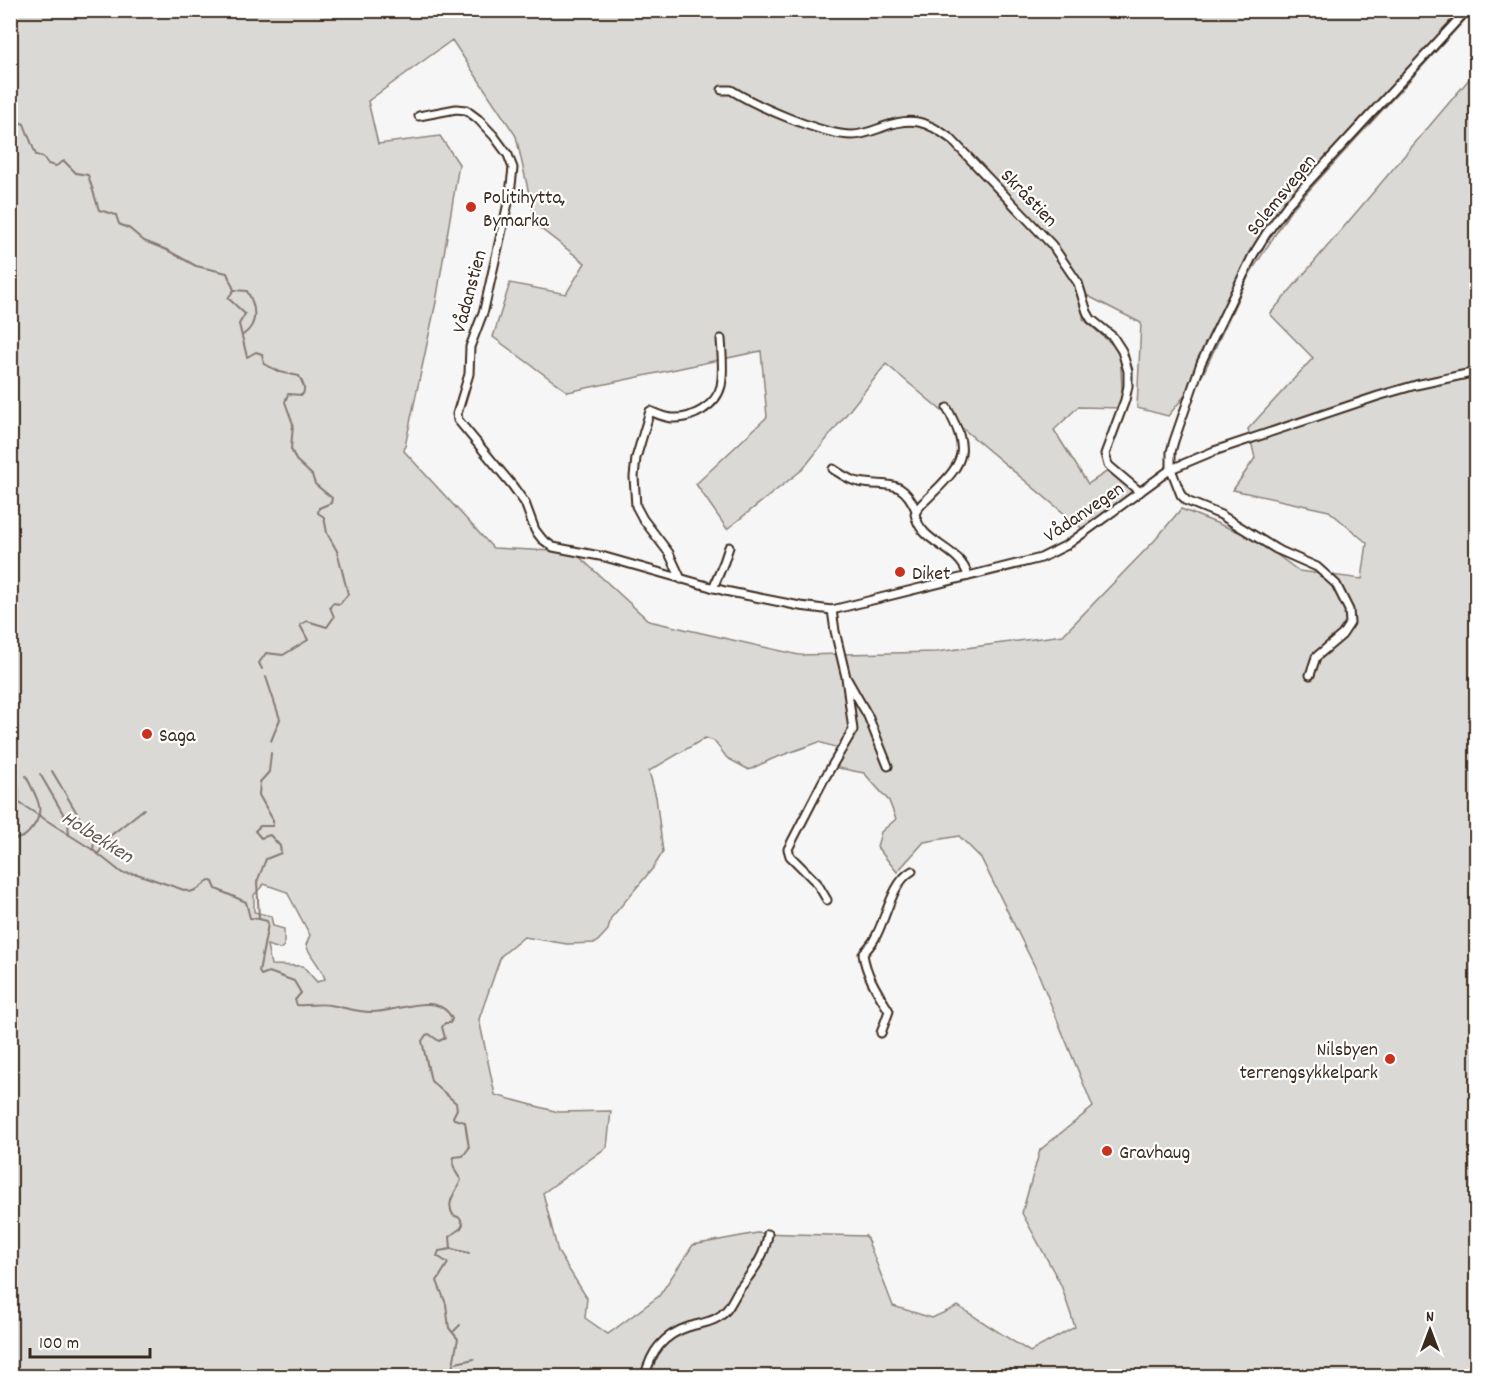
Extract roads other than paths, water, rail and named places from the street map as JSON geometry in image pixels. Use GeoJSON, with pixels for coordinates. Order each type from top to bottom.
{"type":"FeatureCollection","features":[{"type":"Feature","properties":{"kind":"street","name":"Solemsvegen"},"geometry":{"type":"LineString","coordinates":[[1171,469],[1171,452],[1174,441],[1201,363],[1242,276],[1266,234],[1288,204],[1467,10]]}},
{"type":"Feature","properties":{"kind":"street","name":"Skråstien"},"geometry":{"type":"LineString","coordinates":[[722,90],[731,90],[800,122],[836,132],[861,134],[909,121],[934,126],[951,139],[1052,245],[1078,283],[1091,319],[1113,337],[1122,351],[1128,371],[1128,386],[1105,454],[1108,465],[1140,492]]}},
{"type":"Feature","properties":{"kind":"street","name":"Vådanstien"},"geometry":{"type":"LineString","coordinates":[[419,117],[456,109],[466,110],[494,136],[511,161],[514,174],[508,206],[484,310],[471,340],[470,374],[457,414],[461,425],[525,503],[542,539],[553,548]]}},
{"type":"Feature","properties":{"kind":"street"},"geometry":{"type":"LineString","coordinates":[[681,579],[669,553],[639,513],[635,496],[636,458],[650,411],[671,418],[684,417],[707,407],[716,398],[722,378],[721,339]]}},
{"type":"Feature","properties":{"kind":"street","name":"Vådanvegen"},"geometry":{"type":"LineString","coordinates":[[553,548],[605,557],[712,588],[800,606],[832,610],[1020,564],[1054,552],[1067,545],[1171,469],[1214,451],[1378,396],[1476,372]]}},
{"type":"Feature","properties":{"kind":"street"},"geometry":{"type":"LineString","coordinates":[[916,510],[944,483],[959,462],[962,451],[961,435],[947,408]]}},
{"type":"Feature","properties":{"kind":"street"},"geometry":{"type":"LineString","coordinates":[[833,469],[855,482],[889,484],[898,487],[908,496],[916,510],[916,518],[923,532],[958,557],[968,576]]}},
{"type":"Feature","properties":{"kind":"street"},"geometry":{"type":"LineString","coordinates":[[1171,469],[1181,495],[1187,501],[1221,514],[1276,549],[1317,567],[1336,584],[1349,610],[1350,623],[1342,635],[1316,657],[1310,675]]}},
{"type":"Feature","properties":{"kind":"street"},"geometry":{"type":"LineString","coordinates":[[712,588],[729,547]]}},
{"type":"Feature","properties":{"kind":"street"},"geometry":{"type":"LineString","coordinates":[[827,900],[817,884],[790,856],[788,846],[823,780],[852,734],[853,726],[846,677],[832,610]]}},
{"type":"Feature","properties":{"kind":"street"},"geometry":{"type":"LineString","coordinates":[[846,677],[868,716],[888,766]]}},
{"type":"Feature","properties":{"kind":"street"},"geometry":{"type":"LineString","coordinates":[[881,1033],[889,1011],[873,985],[863,954],[875,938],[898,886],[912,871]]}},
{"type":"Feature","properties":{"kind":"street"},"geometry":{"type":"LineString","coordinates":[[645,1377],[652,1354],[664,1341],[681,1330],[716,1319],[731,1306],[757,1266],[768,1234]]}},
{"type":"Feature","properties":{"kind":"waterway"},"geometry":{"type":"LineString","coordinates":[[10,118],[24,124],[36,155],[43,157],[48,164],[56,166],[64,161],[76,173],[88,175],[99,210],[116,215],[119,224],[130,229],[144,241],[167,250],[196,266],[227,273],[234,290],[228,298],[245,314],[239,324],[247,357],[256,352],[262,354],[264,364],[280,372],[299,376],[303,383],[302,395],[288,394],[285,402],[293,424],[291,449],[296,460],[312,475],[315,484],[332,498],[331,503],[319,508],[318,513],[324,517],[327,533],[337,551],[348,594],[340,604],[333,603],[330,607],[334,617],[327,627],[307,621],[300,625],[308,640],[283,655],[266,653],[259,663],[262,669]]}},
{"type":"Feature","properties":{"kind":"waterway"},"geometry":{"type":"LineString","coordinates":[[234,290],[247,291],[254,309],[252,326],[243,335]]}},
{"type":"Feature","properties":{"kind":"waterway"},"geometry":{"type":"LineString","coordinates":[[266,677],[280,719],[271,741]]}},
{"type":"Feature","properties":{"kind":"waterway"},"geometry":{"type":"LineString","coordinates":[[271,753],[269,772],[260,782],[259,795],[273,820],[273,826],[260,826],[255,831],[261,838],[270,835],[280,846],[281,853],[266,859],[257,882],[259,919],[267,921],[268,924],[259,972],[261,975],[269,972],[294,981],[301,993],[295,1000],[297,1005],[326,1004],[371,1012],[427,1004],[437,1005],[446,1010],[452,1019],[450,1023],[445,1023],[442,1027],[445,1038],[439,1041],[429,1034],[422,1041],[431,1081],[456,1103],[457,1109],[453,1117],[465,1122],[469,1148],[463,1156],[454,1157],[453,1160],[461,1180],[450,1206],[453,1215],[460,1218],[463,1224],[450,1236],[451,1249],[439,1251],[437,1256],[448,1263],[437,1281],[446,1304],[449,1328],[458,1339],[450,1376]]}},
{"type":"Feature","properties":{"kind":"waterway"},"geometry":{"type":"LineString","coordinates":[[52,771],[94,842],[93,850]]}},
{"type":"Feature","properties":{"kind":"waterway"},"geometry":{"type":"LineString","coordinates":[[10,772],[19,788],[19,802]]}},
{"type":"Feature","properties":{"kind":"waterway"},"geometry":{"type":"LineString","coordinates":[[40,774],[68,822],[69,835]]}},
{"type":"Feature","properties":{"kind":"waterway","name":"Holbekken"},"geometry":{"type":"LineString","coordinates":[[10,838],[18,839],[24,836],[38,818],[39,805],[26,776]]}},
{"type":"Feature","properties":{"kind":"waterway","name":"Holbekken"},"geometry":{"type":"LineString","coordinates":[[10,797],[93,850],[122,873],[137,874],[190,892],[209,880],[213,882],[216,889],[246,902],[250,918],[259,919]]}},
{"type":"Feature","properties":{"kind":"waterway"},"geometry":{"type":"LineString","coordinates":[[98,854],[110,836],[144,809]]}},
{"type":"Feature","properties":{"kind":"waterway"},"geometry":{"type":"LineString","coordinates":[[452,1249],[469,1253]]}},
{"type":"Feature","properties":{"kind":"waterway"},"geometry":{"type":"LineString","coordinates":[[454,1331],[460,1325]]}},
{"type":"Feature","properties":{"kind":"waterway"},"geometry":{"type":"LineString","coordinates":[[456,1363],[474,1359]]}},
{"type":"Feature","properties":{"kind":"place","name":"Politihytta, Bymarka"},"geometry":{"type":"Point","coordinates":[471,207]}},
{"type":"Feature","properties":{"kind":"place","name":"Diket"},"geometry":{"type":"Point","coordinates":[900,572]}},
{"type":"Feature","properties":{"kind":"place","name":"Saga"},"geometry":{"type":"Point","coordinates":[147,734]}},
{"type":"Feature","properties":{"kind":"place","name":"Nilsbyen terrengsykkelpark"},"geometry":{"type":"Point","coordinates":[1390,1059]}},
{"type":"Feature","properties":{"kind":"place","name":"Gravhaug"},"geometry":{"type":"Point","coordinates":[1107,1151]}}]}
